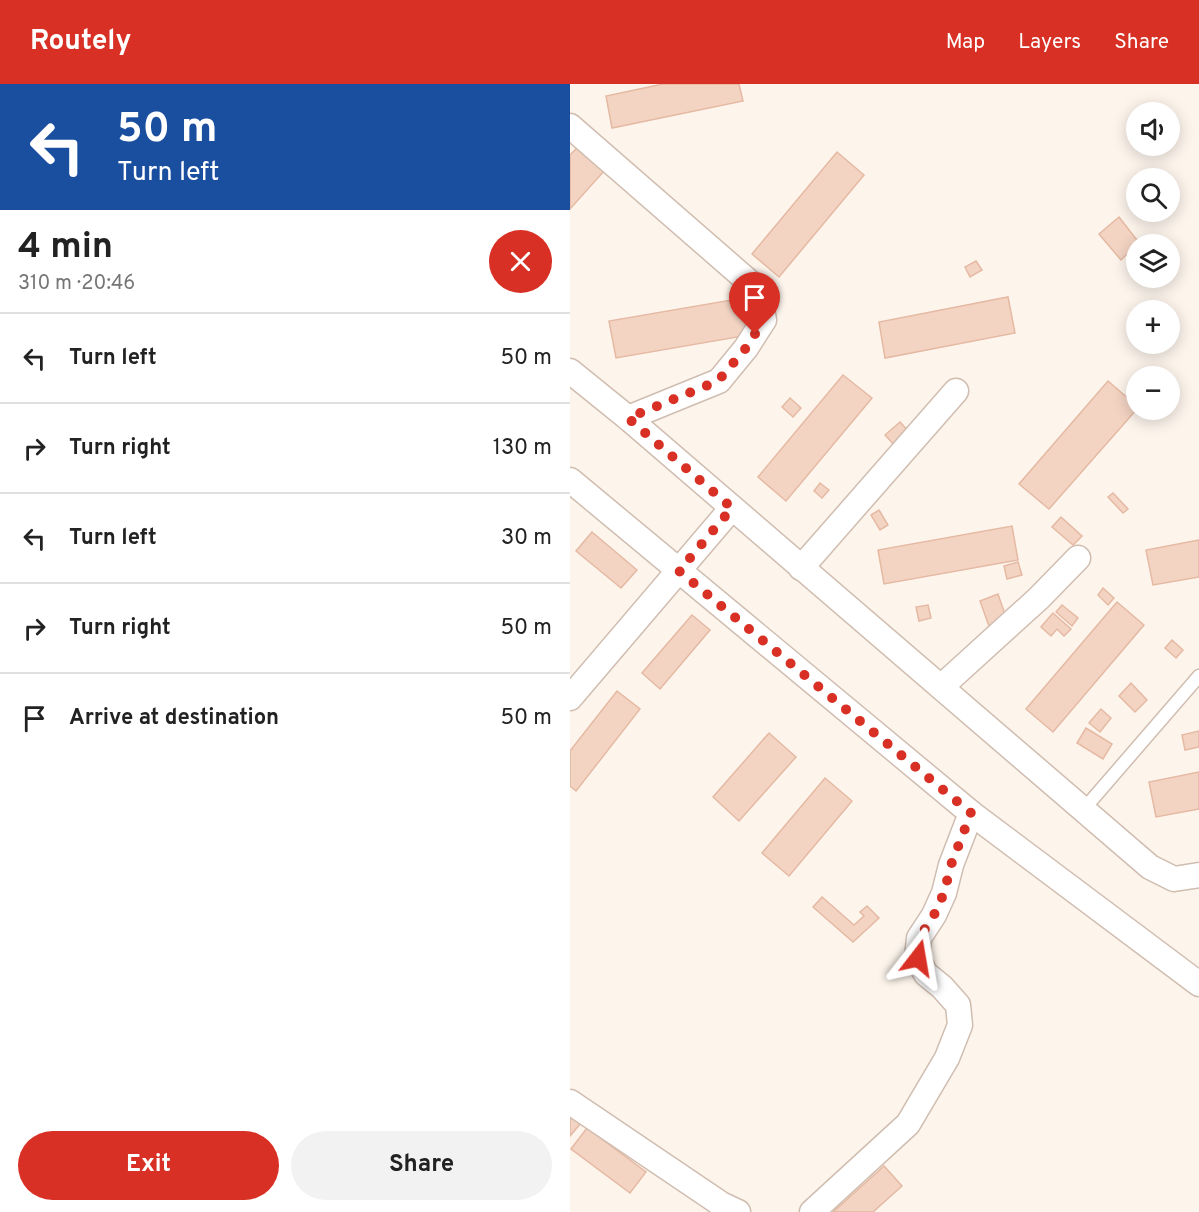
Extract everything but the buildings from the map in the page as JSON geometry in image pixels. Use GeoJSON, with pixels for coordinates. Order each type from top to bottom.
{"type":"FeatureCollection","features":[{"type":"Feature","properties":{"kind":"street"},"geometry":{"type":"LineString","coordinates":[[570,126],[748,281],[760,298],[764,320],[746,348],[718,381],[628,418]]}},
{"type":"Feature","properties":{"kind":"street"},"geometry":{"type":"LineString","coordinates":[[570,371],[628,418],[1150,867],[1174,879],[1199,875]]}},
{"type":"Feature","properties":{"kind":"street"},"geometry":{"type":"LineString","coordinates":[[801,567],[956,391]]}},
{"type":"Feature","properties":{"kind":"street"},"geometry":{"type":"LineString","coordinates":[[570,480],[971,813],[1199,984]]}},
{"type":"Feature","properties":{"kind":"street"},"geometry":{"type":"LineString","coordinates":[[570,698],[732,508]]}},
{"type":"Feature","properties":{"kind":"street"},"geometry":{"type":"LineString","coordinates":[[941,687],[1039,598],[1078,558]]}},
{"type":"Feature","properties":{"kind":"street"},"geometry":{"type":"LineString","coordinates":[[812,1212],[908,1124],[947,1058],[960,1025],[958,1005],[926,974],[918,958],[919,938],[934,915],[944,893],[951,865],[971,813]]}},
{"type":"Feature","properties":{"kind":"street"},"geometry":{"type":"LineString","coordinates":[[570,1102],[721,1204],[738,1212]]}},
{"type":"Feature","properties":{"kind":"lane"},"geometry":{"type":"LineString","coordinates":[[1084,809],[1199,676]]}},
{"type":"Feature","properties":{"kind":"route"},"geometry":{"type":"LineString","coordinates":[[755,334],[718,381],[628,418],[732,508],[679,571],[971,813],[951,865],[944,893],[934,915],[919,938],[918,958]]}}]}
